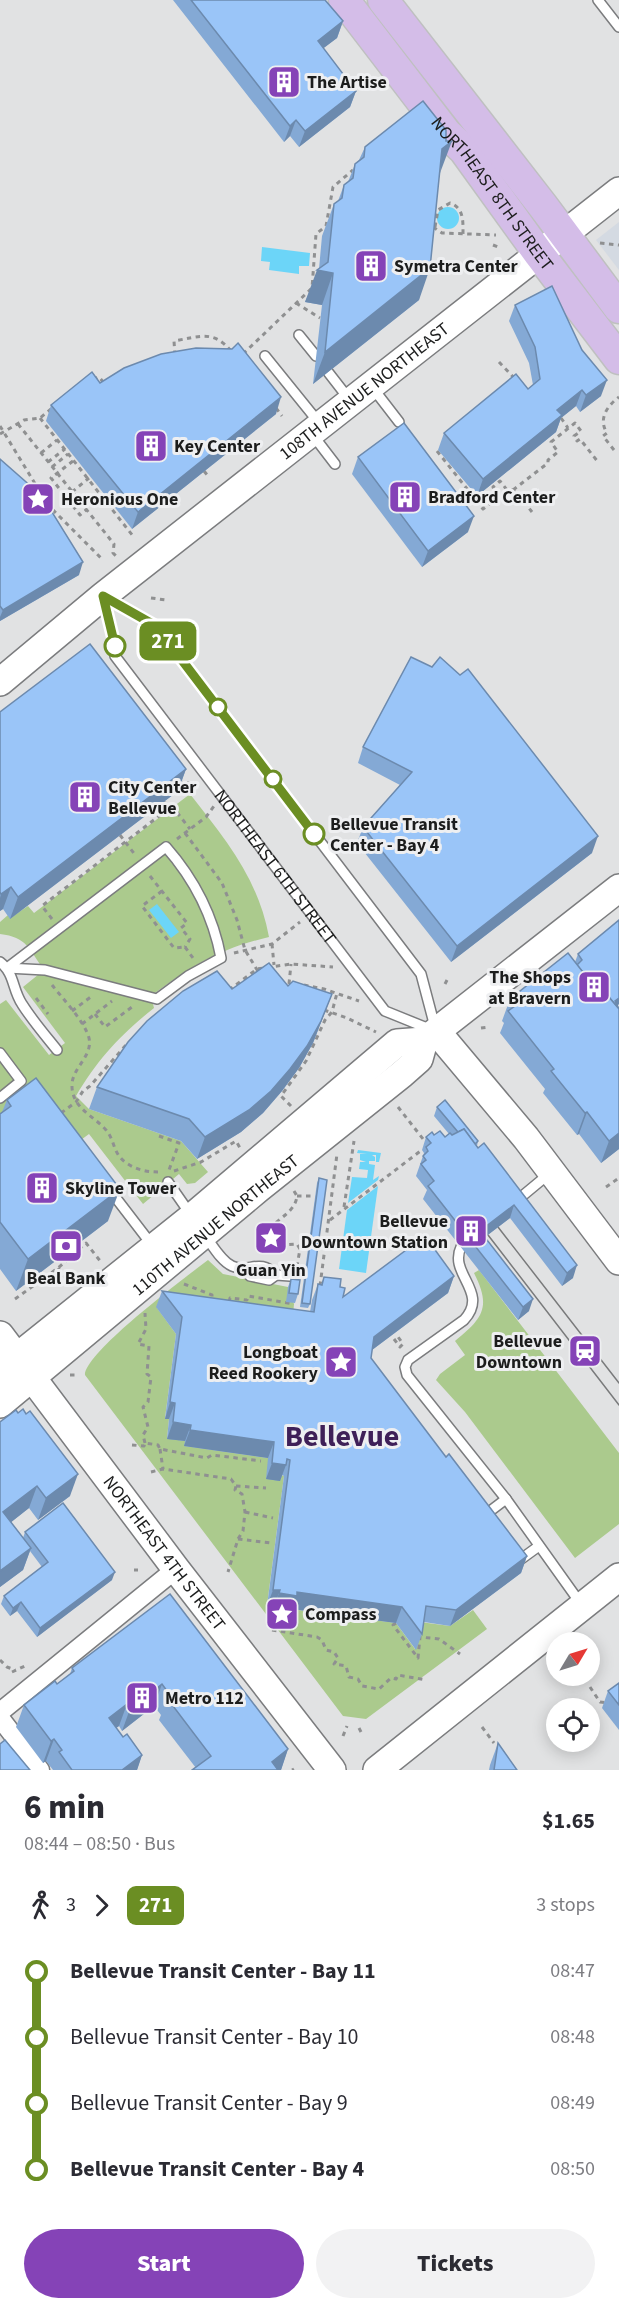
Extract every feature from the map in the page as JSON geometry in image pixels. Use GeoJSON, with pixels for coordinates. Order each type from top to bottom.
{"type":"FeatureCollection","features":[{"type":"Feature","properties":{"kind":"main road","name":"NORTHEAST 8TH STREET"},"geometry":{"type":"LineString","coordinates":[[344,0],[446,133],[464,150],[619,359]]}},
{"type":"Feature","properties":{"kind":"main road","name":"NORTHEAST 8TH STREET"},"geometry":{"type":"LineString","coordinates":[[383,0],[619,308]]}},
{"type":"Feature","properties":{"kind":"street","name":"108TH AVENUE NORTHEAST"},"geometry":{"type":"LineString","coordinates":[[0,682],[103,596],[619,191]]}},
{"type":"Feature","properties":{"kind":"street","name":"110TH AVENUE NORTHEAST"},"geometry":{"type":"LineString","coordinates":[[17,1370],[198,1226],[258,1189],[419,1059],[433,1035],[619,888]]}},
{"type":"Feature","properties":{"kind":"street","name":"110TH AVENUE NORTHEAST"},"geometry":{"type":"LineString","coordinates":[[0,1404],[17,1370],[154,1247],[206,1222],[227,1202],[228,1186],[397,1043],[433,1035]]}},
{"type":"Feature","properties":{"kind":"street","name":"NORTHEAST 6TH STREET"},"geometry":{"type":"LineString","coordinates":[[433,1035],[470,1069],[619,1261]]}},
{"type":"Feature","properties":{"kind":"street","name":"NORTHEAST 4TH STREET"},"geometry":{"type":"LineString","coordinates":[[0,1335],[17,1370],[332,1770]]}},
{"type":"Feature","properties":{"kind":"street"},"geometry":{"type":"LineString","coordinates":[[40,1770],[3,1705],[176,1569]]}},
{"type":"Feature","properties":{"kind":"street"},"geometry":{"type":"LineString","coordinates":[[377,1770],[619,1577]]}},
{"type":"Feature","properties":{"kind":"lane"},"geometry":{"type":"LineString","coordinates":[[598,0],[619,27]]}},
{"type":"Feature","properties":{"kind":"lane"},"geometry":{"type":"LineString","coordinates":[[299,335],[316,356]]}},
{"type":"Feature","properties":{"kind":"lane"},"geometry":{"type":"LineString","coordinates":[[265,356],[316,429],[335,464]]}},
{"type":"Feature","properties":{"kind":"lane"},"geometry":{"type":"LineString","coordinates":[[328,372],[361,393],[399,422]]}},
{"type":"Feature","properties":{"kind":"lane","name":"NORTHEAST 6TH STREET"},"geometry":{"type":"LineString","coordinates":[[103,596],[115,646],[115,656],[385,1011],[433,1035]]}},
{"type":"Feature","properties":{"kind":"lane","name":"NORTHEAST 6TH STREET"},"geometry":{"type":"LineString","coordinates":[[103,596],[156,626],[421,974],[433,1035]]}},
{"type":"Feature","properties":{"kind":"lane"},"geometry":{"type":"LineString","coordinates":[[166,847],[198,890],[206,906],[218,940],[221,958],[188,976],[157,999],[45,970],[4,965],[59,928],[166,847]]}},
{"type":"Feature","properties":{"kind":"lane"},"geometry":{"type":"LineString","coordinates":[[4,965],[13,978],[20,1002],[57,1050]]}},
{"type":"Feature","properties":{"kind":"lane"},"geometry":{"type":"LineString","coordinates":[[0,1053],[21,1082],[0,1098]]}},
{"type":"Feature","properties":{"kind":"lane"},"geometry":{"type":"LineString","coordinates":[[515,1202],[552,1172]]}},
{"type":"Feature","properties":{"kind":"lane"},"geometry":{"type":"LineString","coordinates":[[102,1180],[154,1247]]}},
{"type":"Feature","properties":{"kind":"lane"},"geometry":{"type":"LineString","coordinates":[[168,1182],[225,1262],[233,1267],[244,1269],[253,1265],[270,1268],[276,1275],[294,1273]]}},
{"type":"Feature","properties":{"kind":"lane"},"geometry":{"type":"LineString","coordinates":[[461,1247],[458,1261],[474,1300],[471,1313],[408,1360],[405,1367],[407,1375],[506,1499],[582,1606]]}},
{"type":"Feature","properties":{"kind":"lane"},"geometry":{"type":"LineString","coordinates":[[480,1519],[506,1499]]}},
{"type":"Feature","properties":{"kind":"lane"},"geometry":{"type":"LineString","coordinates":[[514,1564],[539,1546]]}},
{"type":"Feature","properties":{"kind":"path"},"geometry":{"type":"LineString","coordinates":[[176,360],[174,341],[209,335],[223,342],[237,359],[312,288],[316,234],[326,226],[333,187],[357,167]]}},
{"type":"Feature","properties":{"kind":"path"},"geometry":{"type":"LineString","coordinates":[[435,227],[438,210],[450,204],[459,208],[463,234]]}},
{"type":"Feature","properties":{"kind":"path"},"geometry":{"type":"LineString","coordinates":[[426,226],[435,227],[442,233],[494,235]]}},
{"type":"Feature","properties":{"kind":"path"},"geometry":{"type":"LineString","coordinates":[[600,243],[619,245]]}},
{"type":"Feature","properties":{"kind":"path"},"geometry":{"type":"LineString","coordinates":[[493,245],[498,247]]}},
{"type":"Feature","properties":{"kind":"path"},"geometry":{"type":"LineString","coordinates":[[296,303],[320,318]]}},
{"type":"Feature","properties":{"kind":"path"},"geometry":{"type":"LineString","coordinates":[[499,362],[521,385]]}},
{"type":"Feature","properties":{"kind":"path"},"geometry":{"type":"LineString","coordinates":[[88,381],[99,377],[105,385],[112,381]]}},
{"type":"Feature","properties":{"kind":"path"},"geometry":{"type":"LineString","coordinates":[[614,450],[603,436],[607,433],[603,424],[608,407],[619,397]]}},
{"type":"Feature","properties":{"kind":"path"},"geometry":{"type":"LineString","coordinates":[[2,432],[24,420],[40,418],[58,404]]}},
{"type":"Feature","properties":{"kind":"path"},"geometry":{"type":"LineString","coordinates":[[275,407],[282,416]]}},
{"type":"Feature","properties":{"kind":"path"},"geometry":{"type":"LineString","coordinates":[[40,418],[134,536]]}},
{"type":"Feature","properties":{"kind":"path"},"geometry":{"type":"LineString","coordinates":[[561,418],[568,428]]}},
{"type":"Feature","properties":{"kind":"path"},"geometry":{"type":"LineString","coordinates":[[437,451],[483,509],[492,502],[495,493],[493,487],[500,481],[507,490],[513,489],[548,463],[548,460],[558,452],[551,442],[575,423],[581,431],[574,436],[577,441],[580,439],[598,462]]}},
{"type":"Feature","properties":{"kind":"path"},"geometry":{"type":"LineString","coordinates":[[18,424],[114,544],[113,553],[116,556]]}},
{"type":"Feature","properties":{"kind":"path"},"geometry":{"type":"LineString","coordinates":[[0,426],[48,505],[103,560]]}},
{"type":"Feature","properties":{"kind":"path"},"geometry":{"type":"LineString","coordinates":[[41,453],[57,440]]}},
{"type":"Feature","properties":{"kind":"path"},"geometry":{"type":"LineString","coordinates":[[48,462],[65,449]]}},
{"type":"Feature","properties":{"kind":"path"},"geometry":{"type":"LineString","coordinates":[[52,467],[68,454]]}},
{"type":"Feature","properties":{"kind":"path"},"geometry":{"type":"LineString","coordinates":[[73,460],[51,478],[80,515],[86,510]]}},
{"type":"Feature","properties":{"kind":"path"},"geometry":{"type":"LineString","coordinates":[[204,471],[208,476]]}},
{"type":"Feature","properties":{"kind":"path"},"geometry":{"type":"LineString","coordinates":[[72,492],[90,478]]}},
{"type":"Feature","properties":{"kind":"path"},"geometry":{"type":"LineString","coordinates":[[513,489],[532,512]]}},
{"type":"Feature","properties":{"kind":"path"},"geometry":{"type":"LineString","coordinates":[[536,489],[546,502]]}},
{"type":"Feature","properties":{"kind":"path"},"geometry":{"type":"LineString","coordinates":[[151,598],[166,600]]}},
{"type":"Feature","properties":{"kind":"path"},"geometry":{"type":"LineString","coordinates":[[171,782],[194,783]]}},
{"type":"Feature","properties":{"kind":"path"},"geometry":{"type":"LineString","coordinates":[[163,802],[172,806],[190,829]]}},
{"type":"Feature","properties":{"kind":"path"},"geometry":{"type":"LineString","coordinates":[[59,928],[42,906],[172,806]]}},
{"type":"Feature","properties":{"kind":"path"},"geometry":{"type":"LineString","coordinates":[[213,807],[206,817],[185,833],[214,870],[230,900],[245,950],[261,976]]}},
{"type":"Feature","properties":{"kind":"path"},"geometry":{"type":"LineString","coordinates":[[120,835],[187,923],[181,928],[190,939],[185,947],[174,948],[142,906],[162,891]]}},
{"type":"Feature","properties":{"kind":"path"},"geometry":{"type":"LineString","coordinates":[[245,950],[272,944],[300,922]]}},
{"type":"Feature","properties":{"kind":"path"},"geometry":{"type":"LineString","coordinates":[[272,944],[274,965]]}},
{"type":"Feature","properties":{"kind":"path"},"geometry":{"type":"LineString","coordinates":[[291,964],[289,984],[337,993],[358,1001]]}},
{"type":"Feature","properties":{"kind":"path"},"geometry":{"type":"LineString","coordinates":[[225,993],[256,969],[291,964],[333,967]]}},
{"type":"Feature","properties":{"kind":"path"},"geometry":{"type":"LineString","coordinates":[[445,984],[449,976]]}},
{"type":"Feature","properties":{"kind":"path"},"geometry":{"type":"LineString","coordinates":[[302,994],[304,985]]}},
{"type":"Feature","properties":{"kind":"path"},"geometry":{"type":"LineString","coordinates":[[72,1011],[105,986]]}},
{"type":"Feature","properties":{"kind":"path"},"geometry":{"type":"LineString","coordinates":[[287,1100],[281,1096],[306,1061],[325,1020],[332,1012],[337,993]]}},
{"type":"Feature","properties":{"kind":"path"},"geometry":{"type":"LineString","coordinates":[[82,1024],[95,1014],[105,1027],[146,996]]}},
{"type":"Feature","properties":{"kind":"path"},"geometry":{"type":"LineString","coordinates":[[62,998],[82,1024],[89,1038],[89,1047],[74,1075],[72,1085],[76,1102],[108,1133],[114,1150],[129,1165],[140,1170],[169,1172],[183,1170],[201,1162],[236,1141],[241,1152]]}},
{"type":"Feature","properties":{"kind":"path"},"geometry":{"type":"LineString","coordinates":[[321,1009],[376,1032]]}},
{"type":"Feature","properties":{"kind":"path"},"geometry":{"type":"LineString","coordinates":[[481,1028],[489,1027]]}},
{"type":"Feature","properties":{"kind":"path"},"geometry":{"type":"LineString","coordinates":[[60,1114],[76,1102],[83,1090],[90,1086],[133,1037]]}},
{"type":"Feature","properties":{"kind":"path"},"geometry":{"type":"LineString","coordinates":[[330,1220],[427,1145],[397,1105]]}},
{"type":"Feature","properties":{"kind":"path"},"geometry":{"type":"LineString","coordinates":[[159,1136],[179,1143],[169,1172]]}},
{"type":"Feature","properties":{"kind":"path"},"geometry":{"type":"LineString","coordinates":[[344,1209],[354,1141]]}},
{"type":"Feature","properties":{"kind":"path"},"geometry":{"type":"LineString","coordinates":[[320,1288],[337,1154]]}},
{"type":"Feature","properties":{"kind":"path"},"geometry":{"type":"LineString","coordinates":[[606,1187],[619,1178]]}},
{"type":"Feature","properties":{"kind":"path"},"geometry":{"type":"LineString","coordinates":[[294,1191],[297,1196],[294,1207],[266,1233],[264,1239],[268,1245],[272,1246],[297,1244],[300,1249],[294,1273]]}},
{"type":"Feature","properties":{"kind":"path"},"geometry":{"type":"LineString","coordinates":[[297,1196],[315,1196]]}},
{"type":"Feature","properties":{"kind":"path"},"geometry":{"type":"LineString","coordinates":[[324,1197],[332,1199]]}},
{"type":"Feature","properties":{"kind":"path"},"geometry":{"type":"LineString","coordinates":[[15,1299],[58,1268],[86,1243],[104,1267]]}},
{"type":"Feature","properties":{"kind":"path"},"geometry":{"type":"LineString","coordinates":[[58,1268],[75,1290]]}},
{"type":"Feature","properties":{"kind":"path"},"geometry":{"type":"LineString","coordinates":[[182,1293],[184,1284],[212,1295],[212,1299],[229,1302],[230,1298],[247,1300],[248,1296],[294,1304]]}},
{"type":"Feature","properties":{"kind":"path"},"geometry":{"type":"LineString","coordinates":[[311,1287],[327,1289]]}},
{"type":"Feature","properties":{"kind":"path"},"geometry":{"type":"LineString","coordinates":[[145,1311],[146,1329],[138,1344],[149,1346],[147,1374],[151,1377],[148,1402],[143,1407],[147,1427],[143,1435],[145,1443]]}},
{"type":"Feature","properties":{"kind":"path"},"geometry":{"type":"LineString","coordinates":[[394,1339],[400,1347],[403,1344],[396,1334]]}},
{"type":"Feature","properties":{"kind":"path"},"geometry":{"type":"LineString","coordinates":[[70,1375],[78,1375]]}},
{"type":"Feature","properties":{"kind":"path"},"geometry":{"type":"LineString","coordinates":[[132,1445],[144,1446],[145,1443],[158,1445],[163,1469]]}},
{"type":"Feature","properties":{"kind":"path"},"geometry":{"type":"LineString","coordinates":[[160,1449],[207,1458],[212,1455],[261,1461]]}},
{"type":"Feature","properties":{"kind":"path"},"geometry":{"type":"LineString","coordinates":[[151,1472],[163,1469],[231,1479],[236,1486],[235,1490],[242,1494],[245,1512],[243,1531],[238,1539],[228,1572]]}},
{"type":"Feature","properties":{"kind":"path"},"geometry":{"type":"LineString","coordinates":[[236,1486],[266,1488]]}},
{"type":"Feature","properties":{"kind":"path"},"geometry":{"type":"LineString","coordinates":[[245,1512],[273,1518]]}},
{"type":"Feature","properties":{"kind":"path"},"geometry":{"type":"LineString","coordinates":[[238,1539],[271,1543]]}},
{"type":"Feature","properties":{"kind":"path"},"geometry":{"type":"LineString","coordinates":[[396,1623],[393,1625],[418,1658],[420,1637],[440,1640],[460,1654]]}},
{"type":"Feature","properties":{"kind":"path"},"geometry":{"type":"LineString","coordinates":[[272,1630],[317,1637],[322,1640],[326,1650],[334,1652],[338,1658],[334,1664],[346,1666],[349,1677],[358,1679],[362,1686],[379,1689],[391,1678],[396,1679],[398,1675],[426,1680]]}},
{"type":"Feature","properties":{"kind":"path"},"geometry":{"type":"LineString","coordinates":[[0,1660],[15,1670],[12,1672]]}},
{"type":"Feature","properties":{"kind":"path"},"geometry":{"type":"LineString","coordinates":[[590,1688],[600,1702],[608,1703]]}},
{"type":"Feature","properties":{"kind":"path"},"geometry":{"type":"LineString","coordinates":[[343,1736],[347,1726]]}},
{"type":"Feature","properties":{"kind":"path"},"geometry":{"type":"LineString","coordinates":[[482,1727],[494,1743]]}},
{"type":"Feature","properties":{"kind":"path"},"geometry":{"type":"LineString","coordinates":[[359,1728],[363,1736]]}},
{"type":"Feature","properties":{"kind":"shaded area"},"geometry":{"type":"Polygon","coordinates":[[[619,222],[619,270],[596,240],[619,222]]]}},
{"type":"Feature","properties":{"kind":"green space"},"geometry":{"type":"Polygon","coordinates":[[[190,794],[228,844],[249,878],[264,916],[269,937],[235,947],[207,959],[151,996],[154,1008],[110,1048],[76,1096],[89,1109],[181,1141],[208,1172],[195,1183],[187,1184],[179,1174],[143,1204],[89,1134],[59,1156],[0,1128],[0,1004],[6,1000],[49,1055],[65,1043],[23,987],[44,970],[22,941],[0,934],[0,922],[8,915],[10,918],[28,906],[34,913],[190,794]]]}},
{"type":"Feature","properties":{"kind":"green space"},"geometry":{"type":"Polygon","coordinates":[[[208,1260],[223,1274],[288,1287],[294,1304],[292,1327],[157,1308],[176,1334],[165,1418],[169,1419],[167,1438],[185,1441],[185,1446],[268,1458],[284,1476],[267,1605],[274,1607],[274,1610],[291,1609],[396,1623],[415,1649],[420,1622],[450,1626],[473,1610],[487,1629],[366,1719],[343,1716],[85,1375],[89,1364],[118,1333],[208,1260]]]}},
{"type":"Feature","properties":{"kind":"green space"},"geometry":{"type":"Polygon","coordinates":[[[479,1270],[619,1453],[619,1524],[575,1558],[465,1412],[436,1380],[440,1374],[465,1355],[455,1341],[472,1326],[481,1312],[482,1295],[474,1273],[479,1270]]]}},
{"type":"Feature","properties":{"kind":"water"},"geometry":{"type":"Polygon","coordinates":[[[448,207],[458,214],[459,218],[452,228],[448,229],[438,222],[437,218],[444,208],[448,207]]]}},
{"type":"Feature","properties":{"kind":"water"},"geometry":{"type":"Polygon","coordinates":[[[262,247],[310,253],[309,266],[299,266],[299,274],[269,270],[270,262],[261,261],[262,247]]]}},
{"type":"Feature","properties":{"kind":"water"},"geometry":{"type":"Polygon","coordinates":[[[157,904],[179,932],[171,938],[149,910],[157,904]]]}},
{"type":"Feature","properties":{"kind":"water"},"geometry":{"type":"Polygon","coordinates":[[[358,1150],[381,1153],[379,1162],[376,1162],[376,1155],[372,1155],[375,1161],[369,1161],[369,1164],[375,1165],[373,1180],[379,1176],[378,1180],[348,1203],[352,1177],[367,1178],[368,1170],[359,1169],[360,1162],[366,1162],[360,1160],[360,1154],[367,1154],[357,1153],[358,1150]]]}},
{"type":"Feature","properties":{"kind":"water"},"geometry":{"type":"Polygon","coordinates":[[[378,1186],[366,1273],[339,1269],[347,1210],[378,1186]]]}},
{"type":"Feature","properties":{"kind":"building","name":"The Artise"},"geometry":{"type":"Polygon","coordinates":[[[191,0],[325,0],[343,21],[318,41],[356,91],[305,131],[296,120],[290,126],[191,0]]]}},
{"type":"Feature","properties":{"kind":"building","name":"Symetra Center"},"geometry":{"type":"Polygon","coordinates":[[[423,101],[446,130],[446,141],[452,141],[442,149],[430,268],[325,352],[333,273],[317,270],[328,262],[334,204],[342,198],[344,185],[353,178],[355,164],[364,157],[365,147],[423,101]]]}},
{"type":"Feature","properties":{"kind":"building"},"geometry":{"type":"Polygon","coordinates":[[[552,286],[582,350],[607,380],[586,395],[582,390],[557,410],[562,415],[483,479],[444,433],[516,374],[528,389],[540,379],[535,347],[515,305],[552,286]]]}},
{"type":"Feature","properties":{"kind":"building","name":"Key Center"},"geometry":{"type":"Polygon","coordinates":[[[238,343],[281,397],[138,512],[51,405],[92,372],[100,383],[124,368],[161,354],[196,348],[232,349],[238,343]]]}},
{"type":"Feature","properties":{"kind":"building","name":"Bradford Center"},"geometry":{"type":"Polygon","coordinates":[[[404,423],[474,516],[428,551],[358,457],[404,423]]]}},
{"type":"Feature","properties":{"kind":"building"},"geometry":{"type":"Polygon","coordinates":[[[0,459],[42,496],[83,562],[3,610],[0,606],[0,459]]]}},
{"type":"Feature","properties":{"kind":"building","name":"City Center Bellevue"},"geometry":{"type":"Polygon","coordinates":[[[90,644],[186,769],[18,897],[11,887],[1,894],[0,712],[90,644]]]}},
{"type":"Feature","properties":{"kind":"building"},"geometry":{"type":"Polygon","coordinates":[[[411,657],[432,667],[440,657],[460,675],[468,669],[598,836],[457,946],[363,827],[412,772],[363,747],[411,657]]]}},
{"type":"Feature","properties":{"kind":"building"},"geometry":{"type":"Polygon","coordinates":[[[619,920],[619,998],[615,1001],[619,1009],[597,981],[577,965],[582,960],[578,954],[619,920]]]}},
{"type":"Feature","properties":{"kind":"building"},"geometry":{"type":"Polygon","coordinates":[[[568,953],[582,971],[597,981],[619,1009],[619,1133],[609,1141],[551,1071],[554,1069],[508,1011],[515,1006],[510,999],[568,953]]]}},
{"type":"Feature","properties":{"kind":"building"},"geometry":{"type":"Polygon","coordinates":[[[269,963],[288,986],[293,981],[332,994],[307,1046],[271,1091],[249,1110],[205,1137],[189,1119],[97,1087],[128,1042],[147,1021],[183,991],[217,971],[232,989],[269,963]]]}},
{"type":"Feature","properties":{"kind":"building","name":"Skyline Tower"},"geometry":{"type":"Polygon","coordinates":[[[36,1078],[120,1189],[28,1259],[0,1222],[0,1114],[11,1106],[7,1100],[36,1078]]]}},
{"type":"Feature","properties":{"kind":"building"},"geometry":{"type":"Polygon","coordinates":[[[445,1100],[478,1141],[475,1144],[464,1129],[458,1132],[437,1107],[445,1100]]]}},
{"type":"Feature","properties":{"kind":"building","name":"Bellevue Downtown Station"},"geometry":{"type":"Polygon","coordinates":[[[464,1129],[478,1148],[484,1143],[577,1265],[567,1273],[514,1205],[480,1231],[533,1299],[523,1307],[428,1186],[434,1181],[421,1164],[426,1160],[423,1156],[428,1151],[426,1147],[431,1143],[426,1137],[432,1132],[434,1135],[440,1131],[445,1137],[464,1129]]]}},
{"type":"Feature","properties":{"kind":"building"},"geometry":{"type":"Polygon","coordinates":[[[319,1178],[327,1180],[310,1304],[302,1303],[319,1178]]]}},
{"type":"Feature","properties":{"kind":"building"},"geometry":{"type":"Polygon","coordinates":[[[425,1236],[454,1276],[374,1337],[371,1358],[446,1457],[449,1454],[527,1556],[456,1610],[426,1606],[422,1634],[402,1607],[297,1592],[297,1596],[273,1590],[290,1460],[287,1459],[286,1465],[272,1463],[274,1442],[190,1430],[191,1425],[173,1422],[175,1403],[170,1402],[182,1317],[162,1291],[314,1312],[318,1284],[322,1285],[324,1277],[341,1279],[340,1287],[345,1288],[343,1297],[425,1236]]]}},
{"type":"Feature","properties":{"kind":"building"},"geometry":{"type":"Polygon","coordinates":[[[291,1279],[300,1280],[298,1294],[289,1293],[291,1279]]]}},
{"type":"Feature","properties":{"kind":"building"},"geometry":{"type":"Polygon","coordinates":[[[23,1409],[26,1414],[30,1411],[78,1474],[46,1498],[37,1486],[3,1512],[31,1548],[0,1571],[0,1422],[16,1410],[18,1413],[23,1409]]]}},
{"type":"Feature","properties":{"kind":"building"},"geometry":{"type":"Polygon","coordinates":[[[63,1503],[115,1572],[40,1628],[21,1602],[13,1608],[4,1596],[48,1562],[25,1532],[63,1503]]]}},
{"type":"Feature","properties":{"kind":"building","name":"Metro 112"},"geometry":{"type":"Polygon","coordinates":[[[170,1594],[288,1749],[272,1762],[278,1770],[192,1770],[211,1756],[167,1698],[170,1695],[162,1684],[130,1709],[127,1704],[109,1718],[123,1737],[127,1734],[142,1755],[122,1770],[72,1770],[59,1752],[62,1750],[54,1739],[51,1741],[24,1705],[55,1681],[57,1684],[74,1671],[72,1668],[170,1594]]]}},
{"type":"Feature","properties":{"kind":"building"},"geometry":{"type":"Polygon","coordinates":[[[619,1683],[619,1705],[608,1691],[619,1683]]]}},
{"type":"Feature","properties":{"kind":"building"},"geometry":{"type":"Polygon","coordinates":[[[5,1740],[30,1770],[0,1770],[0,1744],[5,1740]]]}},
{"type":"Feature","properties":{"kind":"building"},"geometry":{"type":"Polygon","coordinates":[[[498,1743],[517,1770],[494,1770],[498,1743]]]}},
{"type":"Feature","properties":{"kind":"tram line"},"geometry":{"type":"LineString","coordinates":[[498,1227],[619,1383]]}},
{"type":"Feature","properties":{"kind":"tram line"},"geometry":{"type":"LineString","coordinates":[[488,1235],[619,1405]]}},
{"type":"Feature","properties":{"kind":"bus line","name":"271"},"geometry":{"type":"LineString","coordinates":[[115,646],[103,596],[156,626],[314,834]]}},
{"type":"Feature","properties":{"kind":"place","name":"The Artise"},"geometry":{"type":"Point","coordinates":[284,82]}},
{"type":"Feature","properties":{"kind":"place","name":"Symetra Center"},"geometry":{"type":"Point","coordinates":[371,266]}},
{"type":"Feature","properties":{"kind":"place","name":"Key Center"},"geometry":{"type":"Point","coordinates":[151,446]}},
{"type":"Feature","properties":{"kind":"place","name":"Bradford Center"},"geometry":{"type":"Point","coordinates":[405,497]}},
{"type":"Feature","properties":{"kind":"place","name":"Heronious One"},"geometry":{"type":"Point","coordinates":[38,499]}},
{"type":"Feature","properties":{"kind":"place","name":"City Center Bellevue"},"geometry":{"type":"Point","coordinates":[85,797]}},
{"type":"Feature","properties":{"kind":"place","name":"Bellevue Transit Center - Bay 4"},"geometry":{"type":"Point","coordinates":[314,834]}},
{"type":"Feature","properties":{"kind":"place","name":"The Shops at Bravern"},"geometry":{"type":"Point","coordinates":[594,987]}},
{"type":"Feature","properties":{"kind":"place","name":"Skyline Tower"},"geometry":{"type":"Point","coordinates":[42,1188]}},
{"type":"Feature","properties":{"kind":"place","name":"Bellevue Downtown Station"},"geometry":{"type":"Point","coordinates":[471,1231]}},
{"type":"Feature","properties":{"kind":"place","name":"Guan Yin"},"geometry":{"type":"Point","coordinates":[271,1238]}},
{"type":"Feature","properties":{"kind":"place","name":"Beal Bank"},"geometry":{"type":"Point","coordinates":[66,1246]}},
{"type":"Feature","properties":{"kind":"place","name":"Bellevue Downtown"},"geometry":{"type":"Point","coordinates":[585,1351]}},
{"type":"Feature","properties":{"kind":"place","name":"Longboat Reed Rookery"},"geometry":{"type":"Point","coordinates":[341,1362]}},
{"type":"Feature","properties":{"kind":"place","name":"Compass"},"geometry":{"type":"Point","coordinates":[282,1614]}},
{"type":"Feature","properties":{"kind":"place","name":"Metro 112"},"geometry":{"type":"Point","coordinates":[142,1698]}},
{"type":"Feature","properties":{"kind":"district","name":"Bellevue"},"geometry":{"type":"Point","coordinates":[342,1436]}}]}
